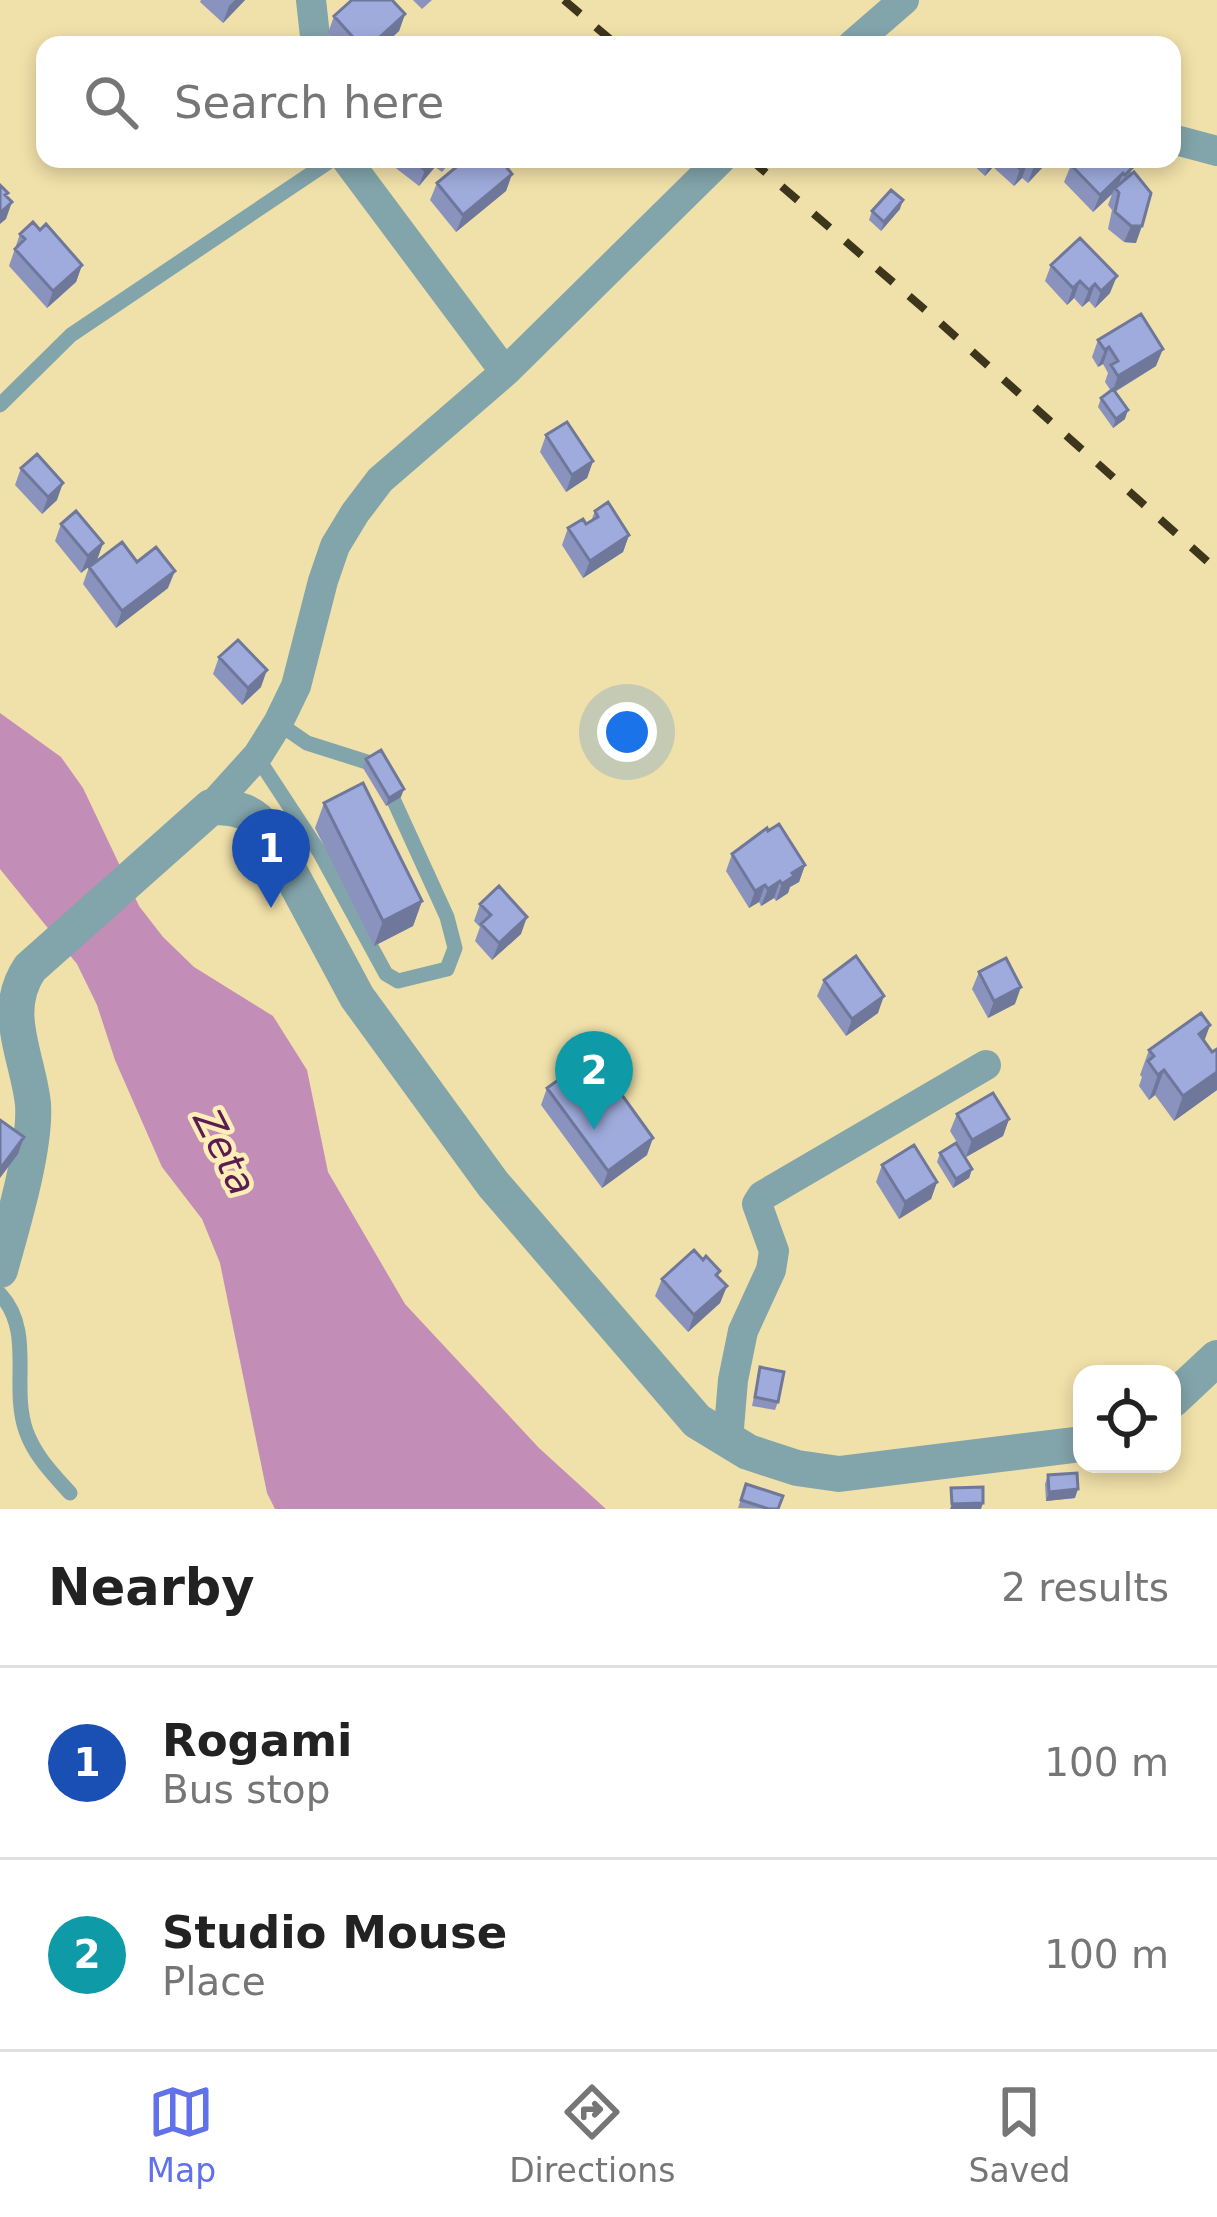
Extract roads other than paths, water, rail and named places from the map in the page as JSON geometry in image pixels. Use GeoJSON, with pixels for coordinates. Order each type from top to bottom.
{"type":"FeatureCollection","features":[{"type":"Feature","properties":{"kind":"street"},"geometry":{"type":"LineString","coordinates":[[311,0],[315,36]]}},
{"type":"Feature","properties":{"kind":"street"},"geometry":{"type":"LineString","coordinates":[[862,36],[904,0]]}},
{"type":"Feature","properties":{"kind":"street"},"geometry":{"type":"LineString","coordinates":[[1181,141],[1217,151]]}},
{"type":"Feature","properties":{"kind":"street"},"geometry":{"type":"LineString","coordinates":[[353,168],[505,372]]}},
{"type":"Feature","properties":{"kind":"street"},"geometry":{"type":"LineString","coordinates":[[0,1270],[32,1123],[32,1099],[14,1019],[17,991],[30,968],[211,807],[256,757],[296,686],[335,546],[380,481],[505,372],[712,168]]}},
{"type":"Feature","properties":{"kind":"street"},"geometry":{"type":"LineString","coordinates":[[211,807],[235,807],[254,815],[268,831],[358,997],[493,1184],[697,1421],[748,1452],[796,1468],[838,1474],[1073,1445]]}},
{"type":"Feature","properties":{"kind":"street"},"geometry":{"type":"LineString","coordinates":[[728,1440],[743,1331],[775,1251],[757,1204],[763,1196],[986,1065]]}},
{"type":"Feature","properties":{"kind":"street"},"geometry":{"type":"LineString","coordinates":[[1181,1392],[1217,1358]]}},
{"type":"Feature","properties":{"kind":"lane"},"geometry":{"type":"LineString","coordinates":[[0,404],[71,335],[320,168]]}},
{"type":"Feature","properties":{"kind":"lane"},"geometry":{"type":"LineString","coordinates":[[278,723],[307,743],[370,763]]}},
{"type":"Feature","properties":{"kind":"lane"},"geometry":{"type":"LineString","coordinates":[[256,757],[320,853],[386,974],[398,981],[447,969],[454,948],[447,917],[394,801]]}},
{"type":"Feature","properties":{"kind":"lane"},"geometry":{"type":"LineString","coordinates":[[0,1294],[11,1306],[20,1331],[25,1428],[38,1458],[70,1493]]}},
{"type":"Feature","properties":{"kind":"water","name":"Zeta"},"geometry":{"type":"Polygon","coordinates":[[[0,713],[61,757],[83,788],[139,906],[163,937],[194,967],[273,1016],[307,1070],[328,1172],[405,1304],[539,1448],[606,1509],[275,1509],[267,1493],[220,1263],[202,1219],[162,1167],[77,964],[0,869],[0,713]]]}},
{"type":"Feature","properties":{"kind":"railway"},"geometry":{"type":"LineString","coordinates":[[564,0],[606,36]]}},
{"type":"Feature","properties":{"kind":"railway"},"geometry":{"type":"LineString","coordinates":[[760,168],[1217,570]]}},
{"type":"Feature","properties":{"kind":"place","name":"Rogami"},"geometry":{"type":"Point","coordinates":[271,908]}},
{"type":"Feature","properties":{"kind":"place","name":"Studio Mouse"},"geometry":{"type":"Point","coordinates":[594,1130]}}]}
